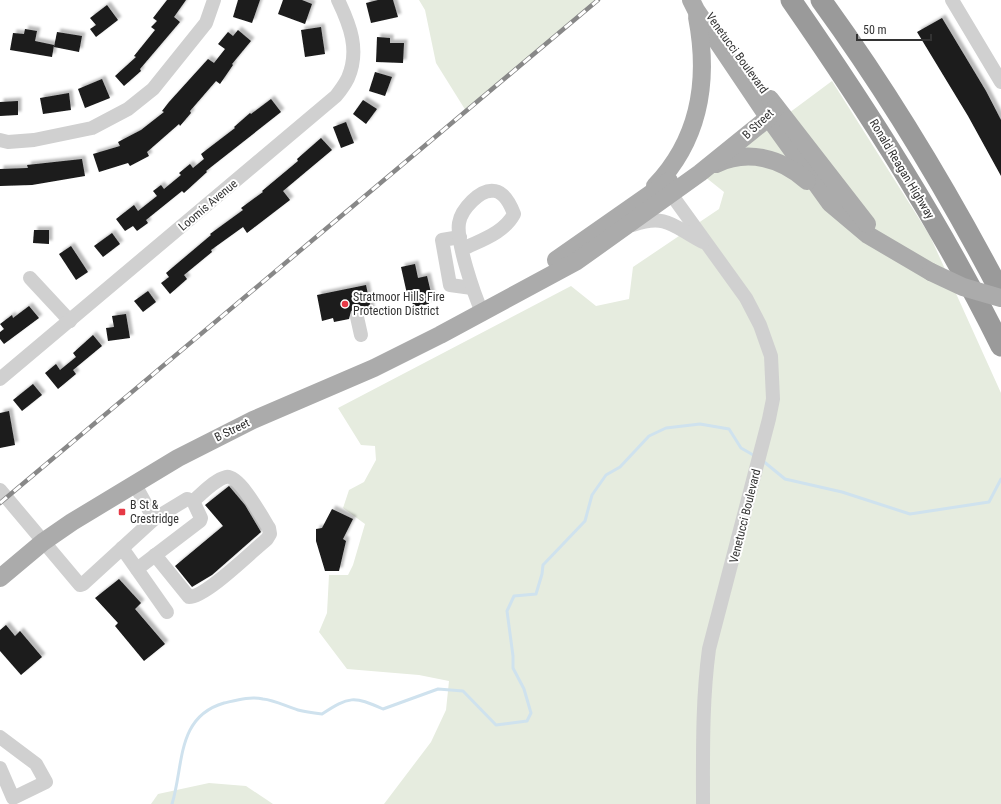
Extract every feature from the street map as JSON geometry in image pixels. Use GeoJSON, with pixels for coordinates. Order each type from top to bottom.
{"type":"FeatureCollection","features":[{"type":"Feature","properties":{"kind":"highway","name":"Ronald Reagan Highway"},"geometry":{"type":"LineString","coordinates":[[790,0],[851,87],[908,176],[956,260],[1001,346]]}},
{"type":"Feature","properties":{"kind":"highway","name":"Ronald Reagan Highway"},"geometry":{"type":"LineString","coordinates":[[821,0],[907,130],[947,196],[1001,293]]}},
{"type":"Feature","properties":{"kind":"main road","name":"Venetucci Boulevard"},"geometry":{"type":"LineString","coordinates":[[695,3],[769,112]]}},
{"type":"Feature","properties":{"kind":"main road"},"geometry":{"type":"LineString","coordinates":[[645,197],[659,182],[679,155],[686,141],[696,113],[702,84],[703,56],[695,3]]}},
{"type":"Feature","properties":{"kind":"main road","name":"B Street"},"geometry":{"type":"LineString","coordinates":[[0,578],[43,542],[134,483],[230,431],[374,368],[577,261],[627,227],[700,173],[769,112]]}},
{"type":"Feature","properties":{"kind":"main road","name":"B Street"},"geometry":{"type":"LineString","coordinates":[[482,312],[769,112]]}},
{"type":"Feature","properties":{"kind":"main road"},"geometry":{"type":"LineString","coordinates":[[769,112],[830,203]]}},
{"type":"Feature","properties":{"kind":"main road"},"geometry":{"type":"LineString","coordinates":[[769,112],[863,220],[890,247]]}},
{"type":"Feature","properties":{"kind":"main road"},"geometry":{"type":"LineString","coordinates":[[700,173],[720,163],[738,157],[768,158],[780,162],[799,174],[855,225],[890,247],[931,272],[963,287],[1001,298]]}},
{"type":"Feature","properties":{"kind":"street"},"geometry":{"type":"LineString","coordinates":[[0,140],[8,142],[34,140],[92,128],[128,109],[153,89],[206,23],[214,0]]}},
{"type":"Feature","properties":{"kind":"street","name":"Loomis Avenue"},"geometry":{"type":"LineString","coordinates":[[0,379],[336,96],[348,78],[353,42],[350,25],[338,0]]}},
{"type":"Feature","properties":{"kind":"street"},"geometry":{"type":"LineString","coordinates":[[952,0],[1001,82]]}},
{"type":"Feature","properties":{"kind":"street","name":"Venetucci Boulevard"},"geometry":{"type":"LineString","coordinates":[[670,194],[746,298],[760,325],[771,356],[773,399],[769,419],[707,665],[702,715],[704,804]]}},
{"type":"Feature","properties":{"kind":"street","name":"Venetucci Boulevard"},"geometry":{"type":"LineString","coordinates":[[627,227],[648,219],[667,221],[707,244]]}},
{"type":"Feature","properties":{"kind":"street"},"geometry":{"type":"LineString","coordinates":[[472,288],[450,285],[442,240],[461,243],[472,288],[482,312]]}},
{"type":"Feature","properties":{"kind":"street"},"geometry":{"type":"LineString","coordinates":[[30,278],[70,321]]}},
{"type":"Feature","properties":{"kind":"street"},"geometry":{"type":"LineString","coordinates":[[357,317],[361,335]]}},
{"type":"Feature","properties":{"kind":"street"},"geometry":{"type":"LineString","coordinates":[[155,555],[189,597],[194,597],[212,585],[267,539],[270,534],[269,528],[244,490],[236,480],[231,477],[225,477],[193,501]]}},
{"type":"Feature","properties":{"kind":"street"},"geometry":{"type":"LineString","coordinates":[[134,483],[154,519]]}},
{"type":"Feature","properties":{"kind":"street"},"geometry":{"type":"LineString","coordinates":[[0,490],[80,585],[83,584],[154,519],[187,498],[193,501],[200,515],[200,522],[136,569]]}},
{"type":"Feature","properties":{"kind":"street"},"geometry":{"type":"LineString","coordinates":[[122,548],[167,612]]}},
{"type":"Feature","properties":{"kind":"street"},"geometry":{"type":"LineString","coordinates":[[0,736],[36,764],[46,782],[13,798],[0,768]]}},
{"type":"Feature","properties":{"kind":"shaded area"},"geometry":{"type":"Polygon","coordinates":[[[419,0],[598,0],[466,111],[436,63],[425,10],[419,0]]]}},
{"type":"Feature","properties":{"kind":"shaded area"},"geometry":{"type":"Polygon","coordinates":[[[832,81],[930,236],[1001,393],[1001,804],[384,804],[431,742],[446,710],[449,681],[419,675],[347,669],[319,632],[327,613],[329,575],[348,575],[353,565],[365,524],[343,508],[349,490],[364,482],[376,460],[375,446],[361,445],[338,408],[571,286],[596,306],[629,299],[633,267],[719,209],[724,192],[704,176],[832,81]]]}},
{"type":"Feature","properties":{"kind":"shaded area"},"geometry":{"type":"Polygon","coordinates":[[[209,783],[246,786],[273,804],[151,804],[158,794],[209,783]]]}},
{"type":"Feature","properties":{"kind":"building"},"geometry":{"type":"Polygon","coordinates":[[[167,0],[186,0],[174,17],[180,22],[140,69],[141,71],[124,86],[115,76],[136,57],[134,56],[155,30],[151,27],[157,21],[153,18],[167,0]]]}},
{"type":"Feature","properties":{"kind":"building"},"geometry":{"type":"Polygon","coordinates":[[[238,0],[260,0],[252,23],[233,17],[238,0]]]}},
{"type":"Feature","properties":{"kind":"building"},"geometry":{"type":"Polygon","coordinates":[[[283,0],[302,0],[312,4],[305,24],[278,14],[283,0]]]}},
{"type":"Feature","properties":{"kind":"building"},"geometry":{"type":"Polygon","coordinates":[[[378,0],[393,0],[398,17],[371,23],[366,3],[378,0]]]}},
{"type":"Feature","properties":{"kind":"building"},"geometry":{"type":"Polygon","coordinates":[[[107,5],[118,20],[96,37],[90,29],[96,25],[90,18],[107,5]]]}},
{"type":"Feature","properties":{"kind":"building"},"geometry":{"type":"Polygon","coordinates":[[[942,18],[986,91],[1001,120],[1001,176],[968,116],[917,32],[942,18]]]}},
{"type":"Feature","properties":{"kind":"building"},"geometry":{"type":"Polygon","coordinates":[[[321,27],[325,54],[305,57],[301,30],[321,27]]]}},
{"type":"Feature","properties":{"kind":"building"},"geometry":{"type":"Polygon","coordinates":[[[25,29],[37,31],[35,41],[54,45],[52,57],[10,50],[13,33],[24,34],[25,29]]]}},
{"type":"Feature","properties":{"kind":"building"},"geometry":{"type":"Polygon","coordinates":[[[238,30],[251,41],[232,64],[233,65],[220,84],[216,81],[190,111],[191,113],[180,126],[179,124],[147,152],[149,156],[130,166],[128,163],[99,172],[93,154],[120,146],[118,142],[141,130],[164,112],[162,111],[169,102],[208,59],[214,63],[225,49],[218,44],[228,32],[233,36],[238,30]]]}},
{"type":"Feature","properties":{"kind":"building"},"geometry":{"type":"Polygon","coordinates":[[[57,32],[82,36],[79,52],[54,47],[57,32]]]}},
{"type":"Feature","properties":{"kind":"building"},"geometry":{"type":"Polygon","coordinates":[[[377,37],[390,38],[390,43],[404,43],[403,63],[376,62],[377,37]]]}},
{"type":"Feature","properties":{"kind":"building"},"geometry":{"type":"Polygon","coordinates":[[[375,72],[392,77],[385,96],[369,91],[375,72]]]}},
{"type":"Feature","properties":{"kind":"building"},"geometry":{"type":"Polygon","coordinates":[[[102,79],[110,98],[85,108],[78,89],[102,79]]]}},
{"type":"Feature","properties":{"kind":"building"},"geometry":{"type":"Polygon","coordinates":[[[69,93],[71,110],[43,114],[40,98],[69,93]]]}},
{"type":"Feature","properties":{"kind":"building"},"geometry":{"type":"Polygon","coordinates":[[[271,99],[281,112],[206,171],[207,172],[184,193],[182,191],[146,220],[148,223],[137,231],[133,226],[125,231],[116,219],[134,205],[138,211],[157,196],[153,191],[161,185],[164,189],[181,175],[179,173],[190,164],[193,168],[204,159],[201,154],[235,128],[234,127],[250,113],[251,114],[271,99]]]}},
{"type":"Feature","properties":{"kind":"building"},"geometry":{"type":"Polygon","coordinates":[[[363,100],[377,109],[366,124],[353,114],[363,100]]]}},
{"type":"Feature","properties":{"kind":"building"},"geometry":{"type":"Polygon","coordinates":[[[18,101],[18,115],[0,116],[0,102],[18,101]]]}},
{"type":"Feature","properties":{"kind":"building"},"geometry":{"type":"Polygon","coordinates":[[[346,122],[354,143],[341,148],[333,127],[346,122]]]}},
{"type":"Feature","properties":{"kind":"building"},"geometry":{"type":"Polygon","coordinates":[[[321,138],[332,150],[283,191],[290,200],[247,233],[243,227],[211,250],[212,252],[184,275],[187,279],[170,294],[161,283],[169,277],[166,273],[211,235],[210,234],[243,210],[241,208],[263,192],[262,191],[298,161],[297,159],[321,138]]]}},
{"type":"Feature","properties":{"kind":"building"},"geometry":{"type":"Polygon","coordinates":[[[82,159],[85,176],[32,185],[0,186],[0,169],[28,168],[27,165],[82,159]]]}},
{"type":"Feature","properties":{"kind":"building"},"geometry":{"type":"Polygon","coordinates":[[[34,230],[49,230],[49,244],[33,243],[34,230]]]}},
{"type":"Feature","properties":{"kind":"building"},"geometry":{"type":"Polygon","coordinates":[[[112,233],[120,244],[103,257],[94,246],[112,233]]]}},
{"type":"Feature","properties":{"kind":"building"},"geometry":{"type":"Polygon","coordinates":[[[71,246],[88,272],[76,280],[59,254],[71,246]]]}},
{"type":"Feature","properties":{"kind":"building"},"geometry":{"type":"Polygon","coordinates":[[[415,264],[418,278],[427,276],[432,297],[427,298],[429,304],[414,307],[412,302],[409,303],[401,267],[415,264]]]}},
{"type":"Feature","properties":{"kind":"building","name":"Stratmoor Hills Fire Protection District"},"geometry":{"type":"Polygon","coordinates":[[[366,285],[372,314],[365,315],[363,311],[356,309],[351,311],[349,319],[334,322],[333,318],[322,321],[317,295],[366,285]]]}},
{"type":"Feature","properties":{"kind":"building"},"geometry":{"type":"Polygon","coordinates":[[[148,291],[156,302],[143,312],[134,301],[148,291]]]}},
{"type":"Feature","properties":{"kind":"building"},"geometry":{"type":"Polygon","coordinates":[[[29,306],[39,318],[4,344],[0,339],[0,332],[4,329],[0,324],[12,315],[13,318],[29,306]]]}},
{"type":"Feature","properties":{"kind":"building"},"geometry":{"type":"Polygon","coordinates":[[[126,314],[130,338],[108,341],[106,328],[114,327],[112,316],[126,314]]]}},
{"type":"Feature","properties":{"kind":"building"},"geometry":{"type":"Polygon","coordinates":[[[93,335],[102,346],[73,370],[76,374],[58,389],[45,373],[56,364],[60,370],[76,357],[73,353],[93,335]]]}},
{"type":"Feature","properties":{"kind":"building"},"geometry":{"type":"Polygon","coordinates":[[[33,384],[42,395],[22,411],[13,400],[33,384]]]}},
{"type":"Feature","properties":{"kind":"building"},"geometry":{"type":"Polygon","coordinates":[[[9,411],[15,445],[0,448],[0,413],[9,411]]]}},
{"type":"Feature","properties":{"kind":"building"},"geometry":{"type":"Polygon","coordinates":[[[229,486],[245,505],[261,532],[212,575],[192,587],[175,566],[223,526],[205,505],[229,486]]]}},
{"type":"Feature","properties":{"kind":"building"},"geometry":{"type":"Polygon","coordinates":[[[332,509],[353,519],[343,539],[346,541],[339,571],[325,571],[316,541],[316,529],[322,528],[332,509]]]}},
{"type":"Feature","properties":{"kind":"building"},"geometry":{"type":"Polygon","coordinates":[[[119,579],[141,603],[135,609],[165,644],[144,661],[115,626],[118,623],[95,598],[119,579]]]}},
{"type":"Feature","properties":{"kind":"building"},"geometry":{"type":"Polygon","coordinates":[[[6,625],[15,636],[20,631],[42,657],[21,675],[0,651],[0,630],[6,625]]]}},
{"type":"Feature","properties":{"kind":"waterway"},"geometry":{"type":"LineString","coordinates":[[172,804],[184,744],[190,731],[197,719],[208,710],[224,703],[248,698],[258,698],[298,710],[322,714],[339,704],[352,700],[365,702],[383,709],[438,689],[463,691],[496,725],[527,721],[531,713],[524,689],[513,668],[513,656],[507,611],[514,596],[536,594],[543,565],[585,521],[592,495],[606,475],[620,467],[649,436],[666,428],[700,424],[729,429],[741,448],[755,456]]}},
{"type":"Feature","properties":{"kind":"waterway"},"geometry":{"type":"LineString","coordinates":[[763,461],[785,479],[842,492],[910,514],[989,502],[1001,479]]}},
{"type":"Feature","properties":{"kind":"railway"},"geometry":{"type":"LineString","coordinates":[[0,503],[598,0]]}},
{"type":"Feature","properties":{"kind":"place","name":"Stratmoor Hills Fire Protection District"},"geometry":{"type":"Point","coordinates":[345,304]}},
{"type":"Feature","properties":{"kind":"place","name":"B St & Crestridge"},"geometry":{"type":"Point","coordinates":[122,512]}}]}
